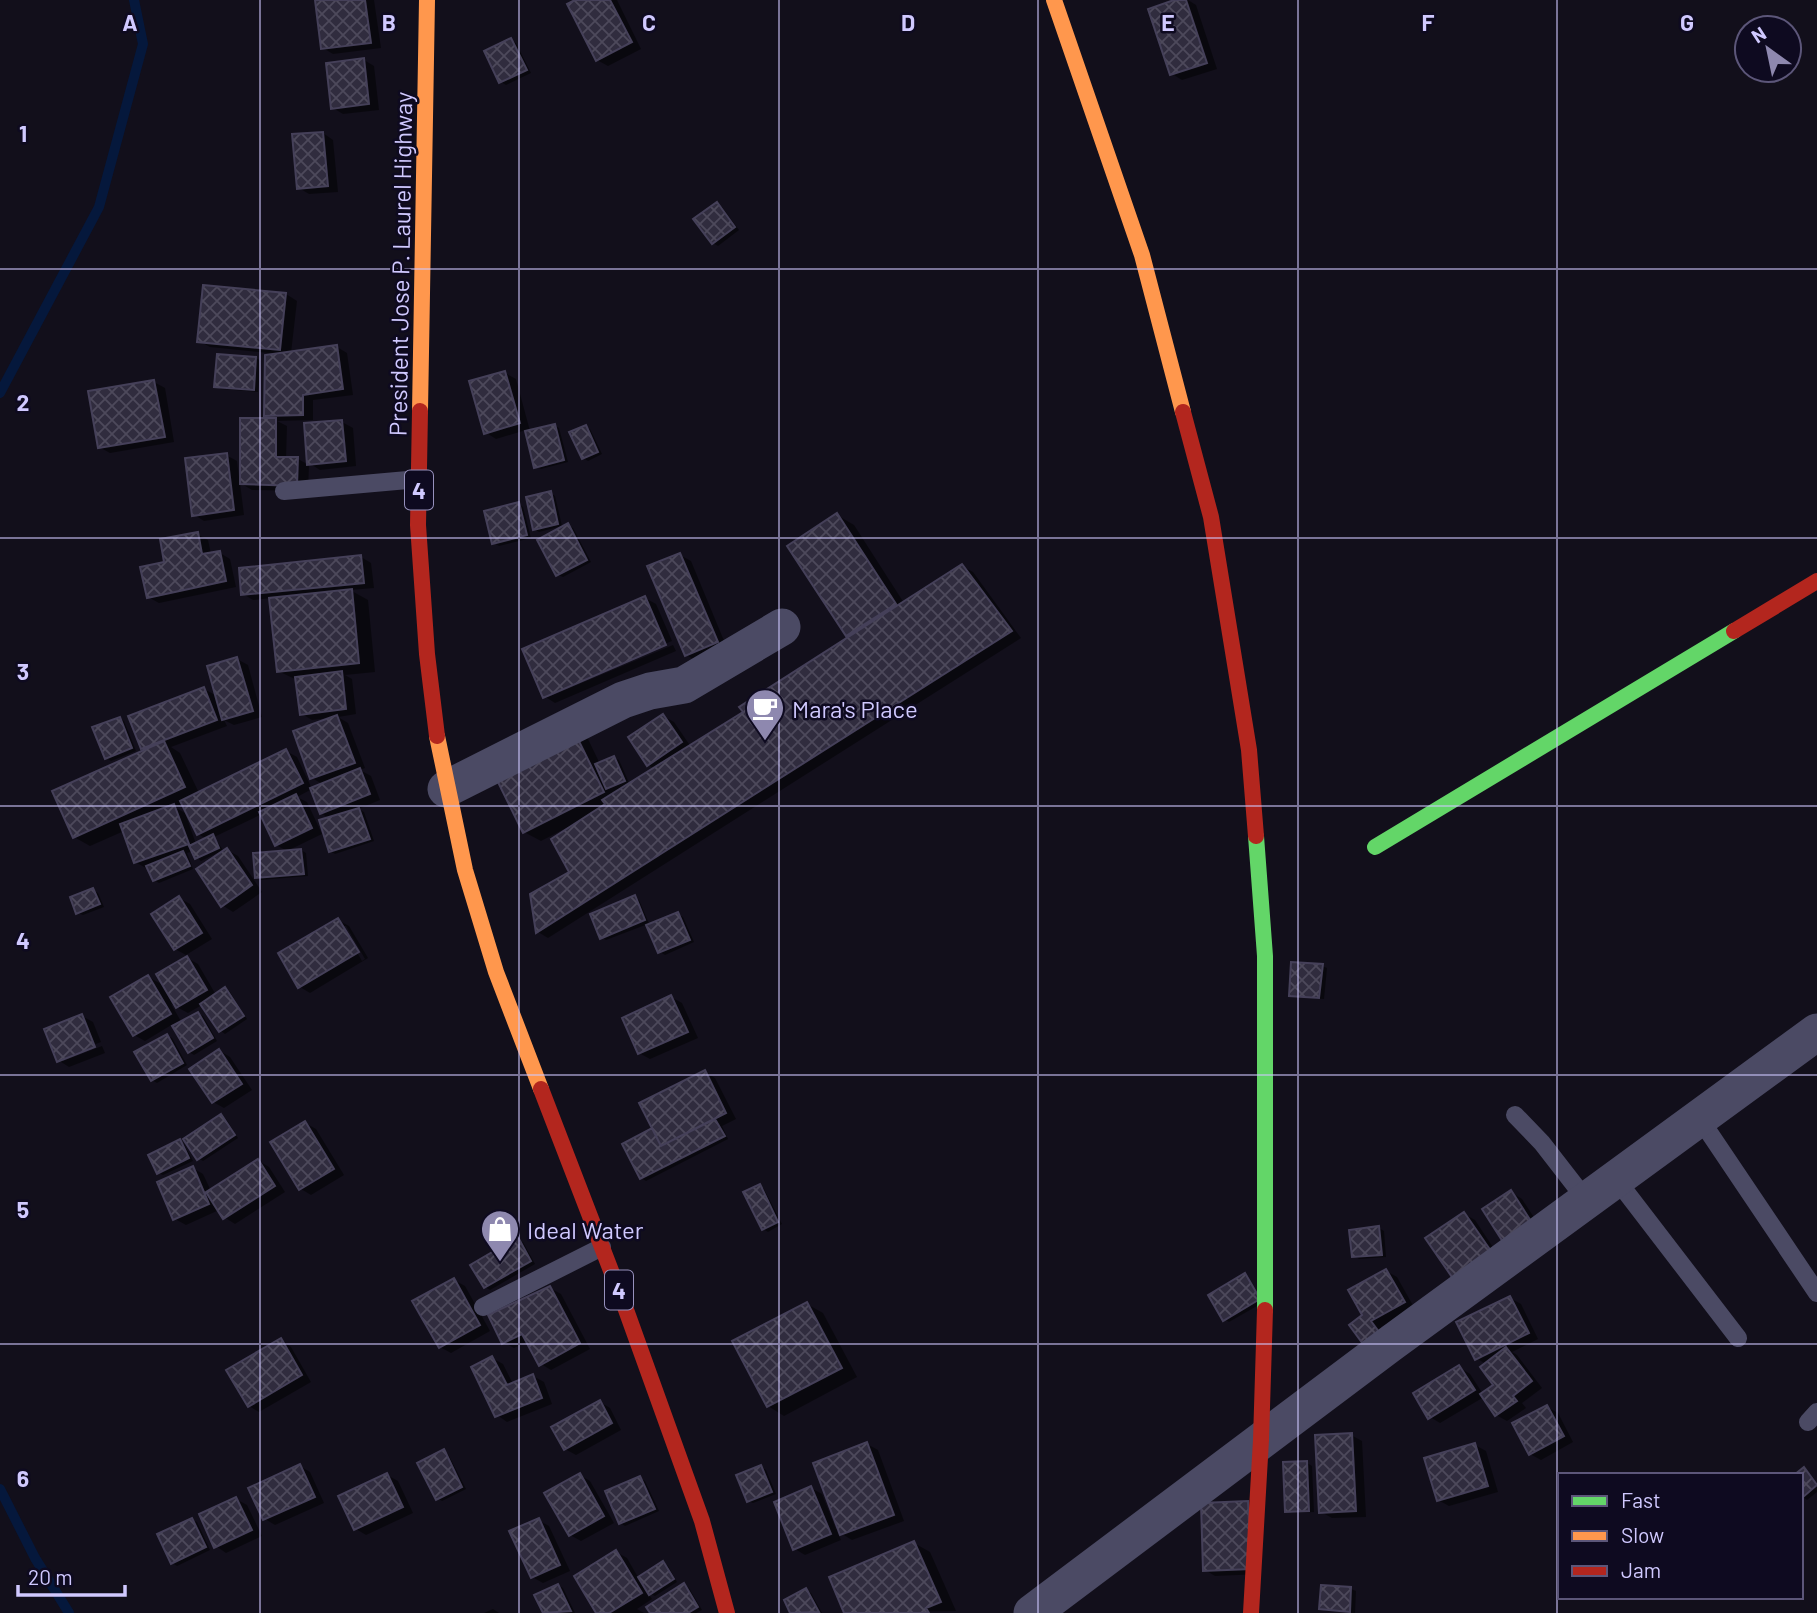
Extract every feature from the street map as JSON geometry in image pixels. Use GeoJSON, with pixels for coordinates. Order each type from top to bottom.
{"type":"FeatureCollection","features":[{"type":"Feature","properties":{"kind":"main road","name":"President Jose P. Laurel Highway"},"geometry":{"type":"LineString","coordinates":[[426,0],[418,525],[427,654],[439,752],[468,880],[496,972],[602,1247],[702,1521],[727,1613]]}},
{"type":"Feature","properties":{"kind":"main road"},"geometry":{"type":"LineString","coordinates":[[1054,0],[1142,255],[1211,517],[1249,750],[1265,956],[1266,1259],[1261,1440],[1251,1613]]}},
{"type":"Feature","properties":{"kind":"main road"},"geometry":{"type":"LineString","coordinates":[[1375,847],[1817,581]]}},
{"type":"Feature","properties":{"kind":"street"},"geometry":{"type":"LineString","coordinates":[[446,789],[623,701],[650,691],[684,685],[782,628]]}},
{"type":"Feature","properties":{"kind":"street"},"geometry":{"type":"LineString","coordinates":[[1032,1613],[1152,1525],[1261,1440],[1817,1032]]}},
{"type":"Feature","properties":{"kind":"lane"},"geometry":{"type":"LineString","coordinates":[[284,491],[419,479]]}},
{"type":"Feature","properties":{"kind":"lane"},"geometry":{"type":"LineString","coordinates":[[1514,1115],[1542,1143],[1587,1201]]}},
{"type":"Feature","properties":{"kind":"lane"},"geometry":{"type":"LineString","coordinates":[[1700,1119],[1817,1293]]}},
{"type":"Feature","properties":{"kind":"lane"},"geometry":{"type":"LineString","coordinates":[[1616,1179],[1738,1338]]}},
{"type":"Feature","properties":{"kind":"lane"},"geometry":{"type":"LineString","coordinates":[[483,1307],[602,1247]]}},
{"type":"Feature","properties":{"kind":"building"},"geometry":{"type":"Polygon","coordinates":[[[315,0],[365,0],[371,43],[321,49],[315,0]]]}},
{"type":"Feature","properties":{"kind":"building"},"geometry":{"type":"Polygon","coordinates":[[[575,0],[610,0],[632,42],[596,61],[567,4],[575,0]]]}},
{"type":"Feature","properties":{"kind":"building"},"geometry":{"type":"Polygon","coordinates":[[[1174,0],[1186,0],[1207,63],[1170,75],[1148,9],[1174,0]]]}},
{"type":"Feature","properties":{"kind":"building"},"geometry":{"type":"Polygon","coordinates":[[[511,38],[527,70],[499,83],[484,51],[511,38]]]}},
{"type":"Feature","properties":{"kind":"building"},"geometry":{"type":"Polygon","coordinates":[[[364,58],[369,104],[331,109],[326,63],[364,58]]]}},
{"type":"Feature","properties":{"kind":"building"},"geometry":{"type":"Polygon","coordinates":[[[323,132],[328,186],[297,189],[292,134],[323,132]]]}},
{"type":"Feature","properties":{"kind":"building"},"geometry":{"type":"Polygon","coordinates":[[[717,202],[735,227],[712,244],[693,219],[717,202]]]}},
{"type":"Feature","properties":{"kind":"building"},"geometry":{"type":"Polygon","coordinates":[[[203,285],[286,293],[280,350],[197,342],[203,285]]]}},
{"type":"Feature","properties":{"kind":"building"},"geometry":{"type":"Polygon","coordinates":[[[337,345],[343,389],[303,395],[303,415],[264,416],[265,355],[337,345]]]}},
{"type":"Feature","properties":{"kind":"building"},"geometry":{"type":"Polygon","coordinates":[[[217,354],[256,357],[254,390],[214,387],[217,354]]]}},
{"type":"Feature","properties":{"kind":"building"},"geometry":{"type":"Polygon","coordinates":[[[505,371],[520,423],[484,434],[469,381],[505,371]]]}},
{"type":"Feature","properties":{"kind":"building"},"geometry":{"type":"Polygon","coordinates":[[[154,380],[165,437],[98,448],[88,391],[154,380]]]}},
{"type":"Feature","properties":{"kind":"building"},"geometry":{"type":"Polygon","coordinates":[[[240,418],[276,418],[276,457],[298,457],[297,486],[240,484],[240,418]]]}},
{"type":"Feature","properties":{"kind":"building"},"geometry":{"type":"Polygon","coordinates":[[[342,420],[346,461],[307,465],[304,423],[342,420]]]}},
{"type":"Feature","properties":{"kind":"building"},"geometry":{"type":"Polygon","coordinates":[[[555,424],[564,460],[534,468],[525,431],[555,424]]]}},
{"type":"Feature","properties":{"kind":"building"},"geometry":{"type":"Polygon","coordinates":[[[586,425],[598,452],[582,459],[569,432],[586,425]]]}},
{"type":"Feature","properties":{"kind":"building"},"geometry":{"type":"Polygon","coordinates":[[[227,453],[234,510],[192,516],[185,458],[227,453]]]}},
{"type":"Feature","properties":{"kind":"building"},"geometry":{"type":"Polygon","coordinates":[[[551,491],[558,524],[533,530],[526,497],[551,491]]]}},
{"type":"Feature","properties":{"kind":"building"},"geometry":{"type":"Polygon","coordinates":[[[519,502],[527,535],[492,544],[484,511],[519,502]]]}},
{"type":"Feature","properties":{"kind":"building"},"geometry":{"type":"Polygon","coordinates":[[[837,513],[896,604],[846,636],[787,546],[837,513]]]}},
{"type":"Feature","properties":{"kind":"building"},"geometry":{"type":"Polygon","coordinates":[[[568,523],[587,560],[556,576],[537,540],[568,523]]]}},
{"type":"Feature","properties":{"kind":"building"},"geometry":{"type":"Polygon","coordinates":[[[198,532],[202,554],[220,551],[226,581],[147,598],[140,567],[164,562],[160,539],[198,532]]]}},
{"type":"Feature","properties":{"kind":"building"},"geometry":{"type":"Polygon","coordinates":[[[680,553],[718,642],[685,656],[647,566],[680,553]]]}},
{"type":"Feature","properties":{"kind":"building"},"geometry":{"type":"Polygon","coordinates":[[[361,555],[364,583],[241,595],[239,568],[361,555]]]}},
{"type":"Feature","properties":{"kind":"building","name":"Mara's Place"},"geometry":{"type":"Polygon","coordinates":[[[962,564],[1012,631],[536,933],[530,894],[569,872],[551,839],[605,804],[602,800],[743,712],[739,707],[962,564]]]}},
{"type":"Feature","properties":{"kind":"building"},"geometry":{"type":"Polygon","coordinates":[[[352,589],[359,663],[277,672],[269,598],[352,589]]]}},
{"type":"Feature","properties":{"kind":"building"},"geometry":{"type":"Polygon","coordinates":[[[645,596],[666,645],[543,698],[522,649],[645,596]]]}},
{"type":"Feature","properties":{"kind":"building"},"geometry":{"type":"Polygon","coordinates":[[[237,657],[253,711],[222,720],[207,666],[237,657]]]}},
{"type":"Feature","properties":{"kind":"building"},"geometry":{"type":"Polygon","coordinates":[[[342,671],[346,709],[300,715],[295,677],[342,671]]]}},
{"type":"Feature","properties":{"kind":"building"},"geometry":{"type":"Polygon","coordinates":[[[204,687],[217,720],[141,749],[128,716],[204,687]]]}},
{"type":"Feature","properties":{"kind":"building"},"geometry":{"type":"Polygon","coordinates":[[[663,714],[682,742],[647,766],[628,737],[663,714]]]}},
{"type":"Feature","properties":{"kind":"building"},"geometry":{"type":"Polygon","coordinates":[[[337,715],[355,763],[310,779],[293,731],[337,715]]]}},
{"type":"Feature","properties":{"kind":"building"},"geometry":{"type":"Polygon","coordinates":[[[120,717],[132,748],[105,759],[92,727],[120,717]]]}},
{"type":"Feature","properties":{"kind":"building"},"geometry":{"type":"Polygon","coordinates":[[[572,727],[604,792],[523,833],[491,768],[572,727]]]}},
{"type":"Feature","properties":{"kind":"building"},"geometry":{"type":"Polygon","coordinates":[[[164,741],[185,787],[73,838],[52,791],[164,741]]]}},
{"type":"Feature","properties":{"kind":"building"},"geometry":{"type":"Polygon","coordinates":[[[286,749],[303,783],[197,835],[180,801],[286,749]]]}},
{"type":"Feature","properties":{"kind":"building"},"geometry":{"type":"Polygon","coordinates":[[[614,756],[625,781],[606,789],[595,764],[614,756]]]}},
{"type":"Feature","properties":{"kind":"building"},"geometry":{"type":"Polygon","coordinates":[[[360,768],[370,794],[320,814],[310,788],[360,768]]]}},
{"type":"Feature","properties":{"kind":"building"},"geometry":{"type":"Polygon","coordinates":[[[296,794],[312,828],[275,846],[259,812],[296,794]]]}},
{"type":"Feature","properties":{"kind":"building"},"geometry":{"type":"Polygon","coordinates":[[[174,804],[189,844],[134,863],[120,824],[174,804]]]}},
{"type":"Feature","properties":{"kind":"building"},"geometry":{"type":"Polygon","coordinates":[[[359,808],[370,839],[329,852],[319,820],[359,808]]]}},
{"type":"Feature","properties":{"kind":"building"},"geometry":{"type":"Polygon","coordinates":[[[213,834],[219,848],[195,859],[189,846],[213,834]]]}},
{"type":"Feature","properties":{"kind":"building"},"geometry":{"type":"Polygon","coordinates":[[[227,848],[252,885],[221,907],[196,869],[227,848]]]}},
{"type":"Feature","properties":{"kind":"building"},"geometry":{"type":"Polygon","coordinates":[[[301,849],[304,874],[255,878],[253,853],[301,849]]]}},
{"type":"Feature","properties":{"kind":"building"},"geometry":{"type":"Polygon","coordinates":[[[183,851],[190,866],[153,881],[146,866],[183,851]]]}},
{"type":"Feature","properties":{"kind":"building"},"geometry":{"type":"Polygon","coordinates":[[[93,888],[100,904],[76,914],[70,897],[93,888]]]}},
{"type":"Feature","properties":{"kind":"building"},"geometry":{"type":"Polygon","coordinates":[[[635,895],[645,920],[600,939],[590,914],[635,895]]]}},
{"type":"Feature","properties":{"kind":"building"},"geometry":{"type":"Polygon","coordinates":[[[179,896],[202,933],[174,950],[151,914],[179,896]]]}},
{"type":"Feature","properties":{"kind":"building"},"geometry":{"type":"Polygon","coordinates":[[[678,912],[690,940],[658,953],[646,925],[678,912]]]}},
{"type":"Feature","properties":{"kind":"building"},"geometry":{"type":"Polygon","coordinates":[[[338,918],[359,952],[298,988],[278,953],[338,918]]]}},
{"type":"Feature","properties":{"kind":"building"},"geometry":{"type":"Polygon","coordinates":[[[187,956],[207,990],[176,1008],[156,974],[187,956]]]}},
{"type":"Feature","properties":{"kind":"building"},"geometry":{"type":"Polygon","coordinates":[[[1291,962],[1323,964],[1319,998],[1289,996],[1291,962]]]}},
{"type":"Feature","properties":{"kind":"building"},"geometry":{"type":"Polygon","coordinates":[[[148,975],[171,1014],[133,1036],[110,997],[148,975]]]}},
{"type":"Feature","properties":{"kind":"building"},"geometry":{"type":"Polygon","coordinates":[[[225,987],[244,1016],[219,1032],[200,1004],[225,987]]]}},
{"type":"Feature","properties":{"kind":"building"},"geometry":{"type":"Polygon","coordinates":[[[671,995],[688,1032],[638,1054],[622,1018],[671,995]]]}},
{"type":"Feature","properties":{"kind":"building"},"geometry":{"type":"Polygon","coordinates":[[[198,1012],[213,1038],[188,1053],[172,1026],[198,1012]]]}},
{"type":"Feature","properties":{"kind":"building"},"geometry":{"type":"Polygon","coordinates":[[[82,1014],[95,1047],[57,1062],[44,1029],[82,1014]]]}},
{"type":"Feature","properties":{"kind":"building"},"geometry":{"type":"Polygon","coordinates":[[[167,1034],[183,1063],[151,1081],[134,1052],[167,1034]]]}},
{"type":"Feature","properties":{"kind":"building"},"geometry":{"type":"Polygon","coordinates":[[[219,1049],[242,1084],[212,1103],[189,1069],[219,1049]]]}},
{"type":"Feature","properties":{"kind":"building"},"geometry":{"type":"Polygon","coordinates":[[[705,1070],[726,1113],[661,1146],[639,1103],[705,1070]]]}},
{"type":"Feature","properties":{"kind":"building"},"geometry":{"type":"Polygon","coordinates":[[[221,1114],[235,1135],[197,1160],[183,1139],[221,1114]]]}},
{"type":"Feature","properties":{"kind":"building"},"geometry":{"type":"Polygon","coordinates":[[[715,1119],[725,1136],[640,1179],[622,1144],[652,1128],[661,1146],[715,1119]]]}},
{"type":"Feature","properties":{"kind":"building"},"geometry":{"type":"Polygon","coordinates":[[[305,1121],[334,1169],[299,1190],[270,1142],[305,1121]]]}},
{"type":"Feature","properties":{"kind":"building"},"geometry":{"type":"Polygon","coordinates":[[[180,1139],[189,1158],[157,1174],[148,1155],[180,1139]]]}},
{"type":"Feature","properties":{"kind":"building"},"geometry":{"type":"Polygon","coordinates":[[[258,1159],[275,1186],[223,1219],[206,1192],[258,1159]]]}},
{"type":"Feature","properties":{"kind":"building"},"geometry":{"type":"Polygon","coordinates":[[[193,1166],[209,1204],[173,1220],[157,1182],[193,1166]]]}},
{"type":"Feature","properties":{"kind":"building"},"geometry":{"type":"Polygon","coordinates":[[[760,1184],[778,1222],[762,1230],[743,1192],[760,1184]]]}},
{"type":"Feature","properties":{"kind":"building"},"geometry":{"type":"Polygon","coordinates":[[[1511,1190],[1534,1226],[1505,1245],[1482,1209],[1511,1190]]]}},
{"type":"Feature","properties":{"kind":"building"},"geometry":{"type":"Polygon","coordinates":[[[1464,1212],[1493,1254],[1454,1280],[1425,1238],[1464,1212]]]}},
{"type":"Feature","properties":{"kind":"building"},"geometry":{"type":"Polygon","coordinates":[[[1379,1226],[1382,1255],[1352,1257],[1349,1230],[1379,1226]]]}},
{"type":"Feature","properties":{"kind":"building","name":"Ideal Water"},"geometry":{"type":"Polygon","coordinates":[[[518,1237],[531,1261],[484,1288],[470,1265],[518,1237]]]}},
{"type":"Feature","properties":{"kind":"building"},"geometry":{"type":"Polygon","coordinates":[[[1386,1269],[1405,1302],[1371,1321],[1382,1336],[1366,1348],[1349,1325],[1362,1315],[1348,1290],[1386,1269]]]}},
{"type":"Feature","properties":{"kind":"building"},"geometry":{"type":"Polygon","coordinates":[[[1245,1273],[1260,1299],[1223,1321],[1208,1295],[1245,1273]]]}},
{"type":"Feature","properties":{"kind":"building"},"geometry":{"type":"Polygon","coordinates":[[[454,1278],[480,1325],[439,1348],[412,1301],[454,1278]]]}},
{"type":"Feature","properties":{"kind":"building"},"geometry":{"type":"Polygon","coordinates":[[[550,1286],[580,1343],[539,1366],[522,1334],[502,1344],[488,1315],[550,1286]]]}},
{"type":"Feature","properties":{"kind":"building"},"geometry":{"type":"Polygon","coordinates":[[[1510,1296],[1529,1333],[1475,1360],[1456,1322],[1510,1296]]]}},
{"type":"Feature","properties":{"kind":"building"},"geometry":{"type":"Polygon","coordinates":[[[807,1302],[842,1368],[767,1407],[732,1341],[807,1302]]]}},
{"type":"Feature","properties":{"kind":"building"},"geometry":{"type":"Polygon","coordinates":[[[281,1338],[302,1375],[248,1407],[226,1370],[281,1338]]]}},
{"type":"Feature","properties":{"kind":"building"},"geometry":{"type":"Polygon","coordinates":[[[1506,1347],[1532,1381],[1513,1396],[1517,1401],[1495,1416],[1480,1394],[1493,1385],[1480,1367],[1506,1347]]]}},
{"type":"Feature","properties":{"kind":"building"},"geometry":{"type":"Polygon","coordinates":[[[492,1356],[507,1385],[533,1374],[542,1398],[495,1417],[471,1367],[492,1356]]]}},
{"type":"Feature","properties":{"kind":"building"},"geometry":{"type":"Polygon","coordinates":[[[1459,1365],[1475,1390],[1428,1419],[1413,1393],[1459,1365]]]}},
{"type":"Feature","properties":{"kind":"building"},"geometry":{"type":"Polygon","coordinates":[[[600,1400],[612,1423],[564,1450],[551,1427],[600,1400]]]}},
{"type":"Feature","properties":{"kind":"building"},"geometry":{"type":"Polygon","coordinates":[[[1547,1405],[1564,1436],[1529,1455],[1512,1423],[1547,1405]]]}},
{"type":"Feature","properties":{"kind":"building"},"geometry":{"type":"Polygon","coordinates":[[[1352,1433],[1356,1511],[1319,1513],[1315,1435],[1352,1433]]]}},
{"type":"Feature","properties":{"kind":"building"},"geometry":{"type":"Polygon","coordinates":[[[867,1442],[894,1515],[840,1535],[813,1463],[867,1442]]]}},
{"type":"Feature","properties":{"kind":"building"},"geometry":{"type":"Polygon","coordinates":[[[1475,1443],[1488,1486],[1437,1501],[1424,1458],[1475,1443]]]}},
{"type":"Feature","properties":{"kind":"building"},"geometry":{"type":"Polygon","coordinates":[[[444,1449],[462,1487],[436,1500],[417,1463],[444,1449]]]}},
{"type":"Feature","properties":{"kind":"building"},"geometry":{"type":"Polygon","coordinates":[[[1307,1461],[1309,1511],[1285,1512],[1283,1462],[1307,1461]]]}},
{"type":"Feature","properties":{"kind":"building"},"geometry":{"type":"Polygon","coordinates":[[[300,1464],[315,1497],[263,1520],[248,1488],[300,1464]]]}},
{"type":"Feature","properties":{"kind":"building"},"geometry":{"type":"Polygon","coordinates":[[[761,1465],[772,1492],[747,1502],[736,1475],[761,1465]]]}},
{"type":"Feature","properties":{"kind":"building"},"geometry":{"type":"Polygon","coordinates":[[[1804,1467],[1817,1485],[1803,1497],[1803,1473],[1796,1473],[1804,1467]]]}},
{"type":"Feature","properties":{"kind":"building"},"geometry":{"type":"Polygon","coordinates":[[[387,1473],[403,1507],[354,1530],[338,1496],[387,1473]]]}},
{"type":"Feature","properties":{"kind":"building"},"geometry":{"type":"Polygon","coordinates":[[[580,1473],[604,1516],[569,1536],[544,1493],[580,1473]]]}},
{"type":"Feature","properties":{"kind":"building"},"geometry":{"type":"Polygon","coordinates":[[[640,1476],[655,1509],[619,1524],[605,1491],[640,1476]]]}},
{"type":"Feature","properties":{"kind":"building"},"geometry":{"type":"Polygon","coordinates":[[[811,1486],[831,1534],[793,1550],[774,1502],[811,1486]]]}},
{"type":"Feature","properties":{"kind":"building"},"geometry":{"type":"Polygon","coordinates":[[[236,1497],[252,1530],[214,1548],[199,1514],[236,1497]]]}},
{"type":"Feature","properties":{"kind":"building"},"geometry":{"type":"Polygon","coordinates":[[[1248,1501],[1251,1569],[1203,1571],[1201,1503],[1248,1501]]]}},
{"type":"Feature","properties":{"kind":"building"},"geometry":{"type":"Polygon","coordinates":[[[192,1518],[206,1547],[171,1564],[157,1534],[192,1518]]]}},
{"type":"Feature","properties":{"kind":"building"},"geometry":{"type":"Polygon","coordinates":[[[539,1518],[560,1565],[531,1578],[509,1531],[539,1518]]]}},
{"type":"Feature","properties":{"kind":"building"},"geometry":{"type":"Polygon","coordinates":[[[914,1541],[941,1602],[926,1608],[929,1613],[844,1613],[829,1577],[914,1541]]]}},
{"type":"Feature","properties":{"kind":"building"},"geometry":{"type":"Polygon","coordinates":[[[616,1550],[642,1593],[609,1613],[596,1613],[574,1576],[616,1550]]]}},
{"type":"Feature","properties":{"kind":"building"},"geometry":{"type":"Polygon","coordinates":[[[663,1561],[674,1579],[649,1595],[638,1577],[663,1561]]]}},
{"type":"Feature","properties":{"kind":"building"},"geometry":{"type":"Polygon","coordinates":[[[684,1583],[698,1607],[688,1613],[650,1613],[646,1607],[684,1583]]]}},
{"type":"Feature","properties":{"kind":"building"},"geometry":{"type":"Polygon","coordinates":[[[558,1584],[571,1611],[543,1613],[534,1595],[558,1584]]]}},
{"type":"Feature","properties":{"kind":"building"},"geometry":{"type":"Polygon","coordinates":[[[1321,1585],[1351,1587],[1350,1612],[1319,1609],[1321,1585]]]}},
{"type":"Feature","properties":{"kind":"building"},"geometry":{"type":"Polygon","coordinates":[[[806,1588],[819,1612],[790,1613],[784,1600],[806,1588]]]}},
{"type":"Feature","properties":{"kind":"waterway"},"geometry":{"type":"LineString","coordinates":[[0,393],[99,207],[143,44],[134,0]]}},
{"type":"Feature","properties":{"kind":"waterway"},"geometry":{"type":"LineString","coordinates":[[0,1489],[35,1558],[69,1613]]}},
{"type":"Feature","properties":{"kind":"traffic: fast"},"geometry":{"type":"LineString","coordinates":[[1375,847],[1734,631]]}},
{"type":"Feature","properties":{"kind":"traffic: fast"},"geometry":{"type":"LineString","coordinates":[[1256,836],[1265,956],[1265,1310]]}},
{"type":"Feature","properties":{"kind":"traffic: slow"},"geometry":{"type":"LineString","coordinates":[[420,411],[427,0]]}},
{"type":"Feature","properties":{"kind":"traffic: slow"},"geometry":{"type":"LineString","coordinates":[[1054,0],[1142,255],[1183,412]]}},
{"type":"Feature","properties":{"kind":"traffic: slow"},"geometry":{"type":"LineString","coordinates":[[437,736],[465,870],[496,972],[541,1089]]}},
{"type":"Feature","properties":{"kind":"traffic: jam"},"geometry":{"type":"LineString","coordinates":[[420,411],[418,525],[427,654],[437,736]]}},
{"type":"Feature","properties":{"kind":"traffic: jam"},"geometry":{"type":"LineString","coordinates":[[1183,412],[1211,517],[1249,750],[1256,836]]}},
{"type":"Feature","properties":{"kind":"traffic: jam"},"geometry":{"type":"LineString","coordinates":[[1734,631],[1817,581]]}},
{"type":"Feature","properties":{"kind":"traffic: jam"},"geometry":{"type":"LineString","coordinates":[[541,1089],[625,1307],[702,1521],[727,1613]]}},
{"type":"Feature","properties":{"kind":"traffic: jam"},"geometry":{"type":"LineString","coordinates":[[1251,1613],[1265,1310]]}},
{"type":"Feature","properties":{"kind":"place","name":"Mara's Place"},"geometry":{"type":"Point","coordinates":[765,742]}},
{"type":"Feature","properties":{"kind":"place","name":"Ideal Water"},"geometry":{"type":"Point","coordinates":[500,1263]}}]}
